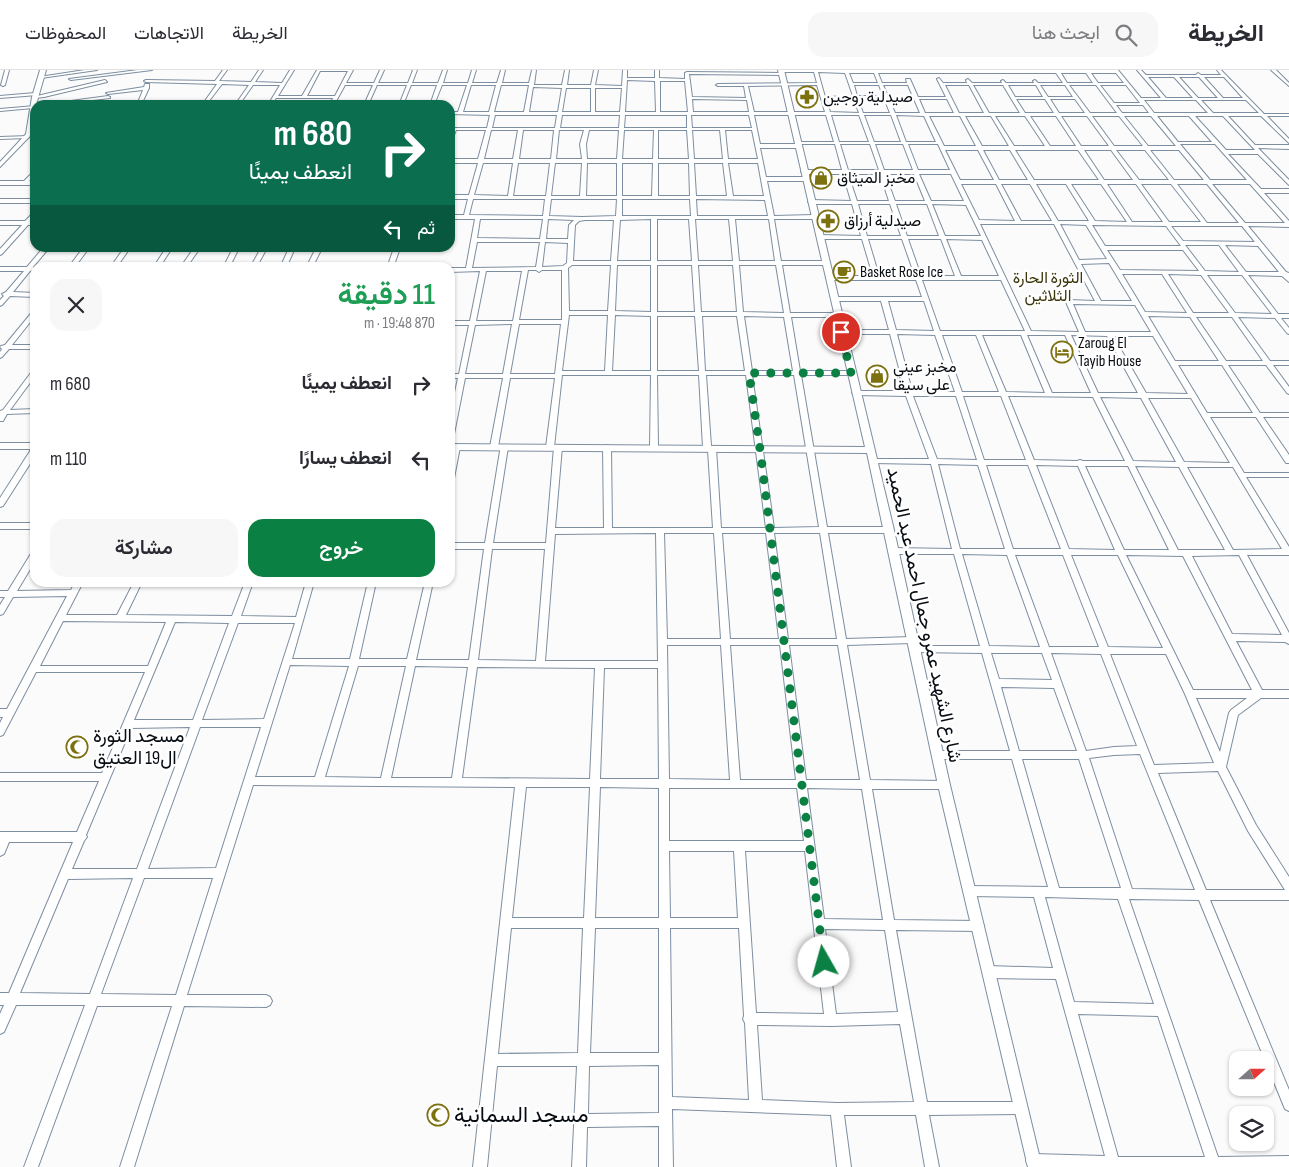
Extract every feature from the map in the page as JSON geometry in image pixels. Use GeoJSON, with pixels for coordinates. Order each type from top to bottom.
{"type":"FeatureCollection","features":[{"type":"Feature","properties":{"kind":"street"},"geometry":{"type":"LineString","coordinates":[[7,70],[1,85],[0,97],[35,96],[83,71],[95,70]]}},
{"type":"Feature","properties":{"kind":"street"},"geometry":{"type":"LineString","coordinates":[[34,100],[43,70]]}},
{"type":"Feature","properties":{"kind":"street"},"geometry":{"type":"LineString","coordinates":[[70,77],[80,78],[102,73],[151,70],[146,81],[147,88],[141,100]]}},
{"type":"Feature","properties":{"kind":"street"},"geometry":{"type":"LineString","coordinates":[[207,100],[225,70]]}},
{"type":"Feature","properties":{"kind":"street"},"geometry":{"type":"LineString","coordinates":[[240,100],[261,70]]}},
{"type":"Feature","properties":{"kind":"street"},"geometry":{"type":"LineString","coordinates":[[273,100],[292,70]]}},
{"type":"Feature","properties":{"kind":"street"},"geometry":{"type":"LineString","coordinates":[[304,97],[319,70],[351,70],[334,100]]}},
{"type":"Feature","properties":{"kind":"street"},"geometry":{"type":"LineString","coordinates":[[368,100],[382,70]]}},
{"type":"Feature","properties":{"kind":"street"},"geometry":{"type":"LineString","coordinates":[[402,100],[415,70]]}},
{"type":"Feature","properties":{"kind":"street"},"geometry":{"type":"LineString","coordinates":[[434,100],[445,70]]}},
{"type":"Feature","properties":{"kind":"street"},"geometry":{"type":"LineString","coordinates":[[460,113],[474,70]]}},
{"type":"Feature","properties":{"kind":"street"},"geometry":{"type":"LineString","coordinates":[[466,216],[503,70]]}},
{"type":"Feature","properties":{"kind":"street"},"geometry":{"type":"LineString","coordinates":[[526,113],[534,70]]}},
{"type":"Feature","properties":{"kind":"street"},"geometry":{"type":"LineString","coordinates":[[539,270],[557,129],[568,70]]}},
{"type":"Feature","properties":{"kind":"street"},"geometry":{"type":"LineString","coordinates":[[593,113],[593,86],[596,70]]}},
{"type":"Feature","properties":{"kind":"street"},"geometry":{"type":"LineString","coordinates":[[608,373],[614,263],[620,198],[625,70]]}},
{"type":"Feature","properties":{"kind":"street"},"geometry":{"type":"LineString","coordinates":[[657,70],[658,113]]}},
{"type":"Feature","properties":{"kind":"street"},"geometry":{"type":"LineString","coordinates":[[1139,70],[1165,99]]}},
{"type":"Feature","properties":{"kind":"street"},"geometry":{"type":"LineString","coordinates":[[1170,70],[1212,115]]}},
{"type":"Feature","properties":{"kind":"street"},"geometry":{"type":"LineString","coordinates":[[1194,70],[1222,99]]}},
{"type":"Feature","properties":{"kind":"street"},"geometry":{"type":"LineString","coordinates":[[1219,70],[1289,142]]}},
{"type":"Feature","properties":{"kind":"street"},"geometry":{"type":"LineString","coordinates":[[1273,70],[1289,85]]}},
{"type":"Feature","properties":{"kind":"street"},"geometry":{"type":"LineString","coordinates":[[815,71],[877,278]]}},
{"type":"Feature","properties":{"kind":"street"},"geometry":{"type":"LineString","coordinates":[[718,85],[746,84],[782,75],[815,71],[1117,71],[1289,280]]}},
{"type":"Feature","properties":{"kind":"street"},"geometry":{"type":"LineString","coordinates":[[846,71],[959,393],[1010,551],[1083,755],[1162,1010],[1214,1163]]}},
{"type":"Feature","properties":{"kind":"street"},"geometry":{"type":"LineString","coordinates":[[875,71],[959,278]]}},
{"type":"Feature","properties":{"kind":"street"},"geometry":{"type":"LineString","coordinates":[[904,71],[1003,278],[1049,394]]}},
{"type":"Feature","properties":{"kind":"street"},"geometry":{"type":"LineString","coordinates":[[935,71],[948,98],[998,182],[1018,223]]}},
{"type":"Feature","properties":{"kind":"street"},"geometry":{"type":"LineString","coordinates":[[962,71],[1012,148],[1056,223],[1098,302]]}},
{"type":"Feature","properties":{"kind":"street"},"geometry":{"type":"LineString","coordinates":[[997,71],[1013,98],[1048,148]]}},
{"type":"Feature","properties":{"kind":"street"},"geometry":{"type":"LineString","coordinates":[[1028,71],[1131,224]]}},
{"type":"Feature","properties":{"kind":"street"},"geometry":{"type":"LineString","coordinates":[[1057,71],[1169,224],[1266,363],[1289,392]]}},
{"type":"Feature","properties":{"kind":"street"},"geometry":{"type":"LineString","coordinates":[[1086,71],[1206,224]]}},
{"type":"Feature","properties":{"kind":"street"},"geometry":{"type":"LineString","coordinates":[[735,783],[703,373],[693,217],[687,72],[741,72],[782,75],[819,84]]}},
{"type":"Feature","properties":{"kind":"street"},"geometry":{"type":"LineString","coordinates":[[716,72],[720,98]]}},
{"type":"Feature","properties":{"kind":"street"},"geometry":{"type":"LineString","coordinates":[[102,73],[108,95],[107,100]]}},
{"type":"Feature","properties":{"kind":"street","name":"شارع الشهيد عمرو جمال احمد عبد الحميد"},"geometry":{"type":"LineString","coordinates":[[782,75],[855,393],[889,530],[937,755],[1034,1164]]}},
{"type":"Feature","properties":{"kind":"street"},"geometry":{"type":"LineString","coordinates":[[1144,76],[1224,76]]}},
{"type":"Feature","properties":{"kind":"street"},"geometry":{"type":"LineString","coordinates":[[41,77],[72,87],[105,81]]}},
{"type":"Feature","properties":{"kind":"street"},"geometry":{"type":"LineString","coordinates":[[70,77],[72,87]]}},
{"type":"Feature","properties":{"kind":"street"},"geometry":{"type":"LineString","coordinates":[[80,78],[86,95]]}},
{"type":"Feature","properties":{"kind":"street"},"geometry":{"type":"LineString","coordinates":[[624,79],[687,80]]}},
{"type":"Feature","properties":{"kind":"street"},"geometry":{"type":"LineString","coordinates":[[146,81],[284,84]]}},
{"type":"Feature","properties":{"kind":"street"},"geometry":{"type":"LineString","coordinates":[[60,84],[64,94],[62,98],[86,95],[95,95],[95,98]]}},
{"type":"Feature","properties":{"kind":"street"},"geometry":{"type":"LineString","coordinates":[[344,84],[499,84],[623,87]]}},
{"type":"Feature","properties":{"kind":"street"},"geometry":{"type":"LineString","coordinates":[[746,84],[788,314],[905,1018],[932,1167]]}},
{"type":"Feature","properties":{"kind":"street"},"geometry":{"type":"LineString","coordinates":[[850,84],[910,84]]}},
{"type":"Feature","properties":{"kind":"street"},"geometry":{"type":"LineString","coordinates":[[941,84],[1128,84]]}},
{"type":"Feature","properties":{"kind":"street"},"geometry":{"type":"LineString","coordinates":[[85,100],[147,88]]}},
{"type":"Feature","properties":{"kind":"street"},"geometry":{"type":"LineString","coordinates":[[72,100],[74,96]]}},
{"type":"Feature","properties":{"kind":"street"},"geometry":{"type":"LineString","coordinates":[[275,97],[336,97]]}},
{"type":"Feature","properties":{"kind":"street"},"geometry":{"type":"LineString","coordinates":[[823,98],[885,97]]}},
{"type":"Feature","properties":{"kind":"street"},"geometry":{"type":"LineString","coordinates":[[689,98],[749,98]]}},
{"type":"Feature","properties":{"kind":"street"},"geometry":{"type":"LineString","coordinates":[[916,98],[948,98]]}},
{"type":"Feature","properties":{"kind":"street"},"geometry":{"type":"LineString","coordinates":[[1013,98],[1077,98]]}},
{"type":"Feature","properties":{"kind":"street"},"geometry":{"type":"LineString","coordinates":[[1140,99],[1247,99]]}},
{"type":"Feature","properties":{"kind":"street"},"geometry":{"type":"LineString","coordinates":[[1112,104],[1145,104]]}},
{"type":"Feature","properties":{"kind":"street"},"geometry":{"type":"LineString","coordinates":[[0,110],[30,110]]}},
{"type":"Feature","properties":{"kind":"street"},"geometry":{"type":"LineString","coordinates":[[455,113],[1289,115]]}},
{"type":"Feature","properties":{"kind":"street"},"geometry":{"type":"LineString","coordinates":[[1191,115],[1289,225]]}},
{"type":"Feature","properties":{"kind":"street"},"geometry":{"type":"LineString","coordinates":[[1224,115],[1289,183]]}},
{"type":"Feature","properties":{"kind":"street"},"geometry":{"type":"LineString","coordinates":[[510,197],[521,128]]}},
{"type":"Feature","properties":{"kind":"street"},"geometry":{"type":"LineString","coordinates":[[455,129],[755,129]]}},
{"type":"Feature","properties":{"kind":"street"},"geometry":{"type":"LineString","coordinates":[[583,197],[585,161],[583,144],[587,129]]}},
{"type":"Feature","properties":{"kind":"street"},"geometry":{"type":"LineString","coordinates":[[655,198],[656,129]]}},
{"type":"Feature","properties":{"kind":"street"},"geometry":{"type":"LineString","coordinates":[[722,129],[730,198]]}},
{"type":"Feature","properties":{"kind":"street"},"geometry":{"type":"LineString","coordinates":[[0,138],[30,133]]}},
{"type":"Feature","properties":{"kind":"street"},"geometry":{"type":"LineString","coordinates":[[0,165],[30,134]]}},
{"type":"Feature","properties":{"kind":"street"},"geometry":{"type":"LineString","coordinates":[[758,146],[837,142],[904,143],[979,148],[1181,148]]}},
{"type":"Feature","properties":{"kind":"street"},"geometry":{"type":"LineString","coordinates":[[1177,143],[1217,143]]}},
{"type":"Feature","properties":{"kind":"street"},"geometry":{"type":"LineString","coordinates":[[1254,146],[1289,146]]}},
{"type":"Feature","properties":{"kind":"street"},"geometry":{"type":"LineString","coordinates":[[1224,152],[1259,152]]}},
{"type":"Feature","properties":{"kind":"street"},"geometry":{"type":"LineString","coordinates":[[455,161],[761,161]]}},
{"type":"Feature","properties":{"kind":"street"},"geometry":{"type":"LineString","coordinates":[[764,179],[845,172],[953,172]]}},
{"type":"Feature","properties":{"kind":"street"},"geometry":{"type":"LineString","coordinates":[[25,183],[30,178]]}},
{"type":"Feature","properties":{"kind":"street"},"geometry":{"type":"LineString","coordinates":[[957,182],[1251,182]]}},
{"type":"Feature","properties":{"kind":"street"},"geometry":{"type":"LineString","coordinates":[[0,183],[30,183]]}},
{"type":"Feature","properties":{"kind":"street"},"geometry":{"type":"LineString","coordinates":[[1068,183],[1103,248],[1289,552]]}},
{"type":"Feature","properties":{"kind":"street"},"geometry":{"type":"LineString","coordinates":[[1259,191],[1289,191]]}},
{"type":"Feature","properties":{"kind":"street"},"geometry":{"type":"LineString","coordinates":[[455,197],[768,198]]}},
{"type":"Feature","properties":{"kind":"street"},"geometry":{"type":"LineString","coordinates":[[0,201],[30,201]]}},
{"type":"Feature","properties":{"kind":"street"},"geometry":{"type":"LineString","coordinates":[[0,210],[8,201]]}},
{"type":"Feature","properties":{"kind":"street"},"geometry":{"type":"LineString","coordinates":[[811,202],[967,203]]}},
{"type":"Feature","properties":{"kind":"street"},"geometry":{"type":"LineString","coordinates":[[455,216],[582,218],[814,217]]}},
{"type":"Feature","properties":{"kind":"street"},"geometry":{"type":"LineString","coordinates":[[469,270],[478,216]]}},
{"type":"Feature","properties":{"kind":"street"},"geometry":{"type":"LineString","coordinates":[[732,217],[740,314],[760,449],[831,1020]]}},
{"type":"Feature","properties":{"kind":"street"},"geometry":{"type":"LineString","coordinates":[[540,664],[550,546],[554,447],[559,374],[566,313],[568,266],[572,241],[572,225],[582,218]]}},
{"type":"Feature","properties":{"kind":"street"},"geometry":{"type":"LineString","coordinates":[[654,218],[654,447]]}},
{"type":"Feature","properties":{"kind":"street"},"geometry":{"type":"LineString","coordinates":[[0,253],[30,219]]}},
{"type":"Feature","properties":{"kind":"street"},"geometry":{"type":"LineString","coordinates":[[976,222],[1289,225]]}},
{"type":"Feature","properties":{"kind":"street"},"geometry":{"type":"LineString","coordinates":[[0,223],[30,224]]}},
{"type":"Feature","properties":{"kind":"street"},"geometry":{"type":"LineString","coordinates":[[820,237],[984,238]]}},
{"type":"Feature","properties":{"kind":"street"},"geometry":{"type":"LineString","coordinates":[[474,240],[572,241]]}},
{"type":"Feature","properties":{"kind":"street"},"geometry":{"type":"LineString","coordinates":[[1221,244],[1289,332]]}},
{"type":"Feature","properties":{"kind":"street"},"geometry":{"type":"LineString","coordinates":[[1103,248],[1259,244]]}},
{"type":"Feature","properties":{"kind":"street"},"geometry":{"type":"LineString","coordinates":[[1077,262],[1111,261]]}},
{"type":"Feature","properties":{"kind":"street"},"geometry":{"type":"LineString","coordinates":[[455,270],[539,270],[614,263],[825,263]]}},
{"type":"Feature","properties":{"kind":"street"},"geometry":{"type":"LineString","coordinates":[[0,269],[30,269]]}},
{"type":"Feature","properties":{"kind":"street"},"geometry":{"type":"LineString","coordinates":[[455,408],[483,270]]}},
{"type":"Feature","properties":{"kind":"street"},"geometry":{"type":"LineString","coordinates":[[494,447],[525,270]]}},
{"type":"Feature","properties":{"kind":"street"},"geometry":{"type":"LineString","coordinates":[[0,304],[30,271]]}},
{"type":"Feature","properties":{"kind":"street"},"geometry":{"type":"LineString","coordinates":[[1118,272],[1286,274]]}},
{"type":"Feature","properties":{"kind":"street"},"geometry":{"type":"LineString","coordinates":[[1163,272],[1289,461]]}},
{"type":"Feature","properties":{"kind":"street"},"geometry":{"type":"LineString","coordinates":[[829,278],[1003,278]]}},
{"type":"Feature","properties":{"kind":"street"},"geometry":{"type":"LineString","coordinates":[[0,294],[30,294]]}},
{"type":"Feature","properties":{"kind":"street"},"geometry":{"type":"LineString","coordinates":[[834,299],[926,299]]}},
{"type":"Feature","properties":{"kind":"street"},"geometry":{"type":"LineString","coordinates":[[884,299],[909,393],[934,462],[957,551],[1055,892]]}},
{"type":"Feature","properties":{"kind":"street"},"geometry":{"type":"LineString","coordinates":[[1084,334],[1069,302],[1136,302]]}},
{"type":"Feature","properties":{"kind":"street"},"geometry":{"type":"LineString","coordinates":[[566,313],[837,315]]}},
{"type":"Feature","properties":{"kind":"street"},"geometry":{"type":"LineString","coordinates":[[1143,314],[1289,316]]}},
{"type":"Feature","properties":{"kind":"street"},"geometry":{"type":"LineString","coordinates":[[0,356],[4,347],[30,318]]}},
{"type":"Feature","properties":{"kind":"street"},"geometry":{"type":"LineString","coordinates":[[455,322],[565,322]]}},
{"type":"Feature","properties":{"kind":"street"},"geometry":{"type":"LineString","coordinates":[[841,332],[1155,334]]}},
{"type":"Feature","properties":{"kind":"street"},"geometry":{"type":"LineString","coordinates":[[978,333],[1032,462],[1151,769],[1289,1105]]}},
{"type":"Feature","properties":{"kind":"street"},"geometry":{"type":"LineString","coordinates":[[1067,334],[1175,553]]}},
{"type":"Feature","properties":{"kind":"street"},"geometry":{"type":"LineString","coordinates":[[1109,334],[1230,552]]}},
{"type":"Feature","properties":{"kind":"street"},"geometry":{"type":"LineString","coordinates":[[4,347],[30,347]]}},
{"type":"Feature","properties":{"kind":"street"},"geometry":{"type":"LineString","coordinates":[[1173,363],[1289,363]]}},
{"type":"Feature","properties":{"kind":"street"},"geometry":{"type":"LineString","coordinates":[[455,376],[608,373],[851,373]]}},
{"type":"Feature","properties":{"kind":"street"},"geometry":{"type":"LineString","coordinates":[[0,420],[3,412],[30,377]]}},
{"type":"Feature","properties":{"kind":"street"},"geometry":{"type":"LineString","coordinates":[[855,393],[1193,396]]}},
{"type":"Feature","properties":{"kind":"street"},"geometry":{"type":"LineString","coordinates":[[3,412],[30,412]]}},
{"type":"Feature","properties":{"kind":"street"},"geometry":{"type":"LineString","coordinates":[[1205,415],[1289,415]]}},
{"type":"Feature","properties":{"kind":"street"},"geometry":{"type":"LineString","coordinates":[[0,446],[30,446]]}},
{"type":"Feature","properties":{"kind":"street"},"geometry":{"type":"LineString","coordinates":[[455,447],[869,450]]}},
{"type":"Feature","properties":{"kind":"street"},"geometry":{"type":"LineString","coordinates":[[456,782],[474,664],[488,546],[504,447]]}},
{"type":"Feature","properties":{"kind":"street"},"geometry":{"type":"LineString","coordinates":[[607,447],[608,531]]}},
{"type":"Feature","properties":{"kind":"street"},"geometry":{"type":"LineString","coordinates":[[0,504],[30,458]]}},
{"type":"Feature","properties":{"kind":"street"},"geometry":{"type":"LineString","coordinates":[[873,461],[1236,464]]}},
{"type":"Feature","properties":{"kind":"street"},"geometry":{"type":"LineString","coordinates":[[1080,462],[1121,553],[1190,694],[1221,767],[1252,828],[1289,888]]}},
{"type":"Feature","properties":{"kind":"street"},"geometry":{"type":"LineString","coordinates":[[1242,475],[1289,475]]}},
{"type":"Feature","properties":{"kind":"street"},"geometry":{"type":"LineString","coordinates":[[0,526],[30,526]]}},
{"type":"Feature","properties":{"kind":"street"},"geometry":{"type":"LineString","coordinates":[[550,531],[889,530]]}},
{"type":"Feature","properties":{"kind":"street"},"geometry":{"type":"LineString","coordinates":[[660,531],[666,1167]]}},
{"type":"Feature","properties":{"kind":"street"},"geometry":{"type":"LineString","coordinates":[[455,546],[550,546]]}},
{"type":"Feature","properties":{"kind":"street"},"geometry":{"type":"LineString","coordinates":[[893,551],[1066,553],[1289,552]]}},
{"type":"Feature","properties":{"kind":"street"},"geometry":{"type":"LineString","coordinates":[[1241,552],[1289,640]]}},
{"type":"Feature","properties":{"kind":"street"},"geometry":{"type":"LineString","coordinates":[[1186,553],[1259,694]]}},
{"type":"Feature","properties":{"kind":"street"},"geometry":{"type":"LineString","coordinates":[[0,612],[30,562]]}},
{"type":"Feature","properties":{"kind":"street"},"geometry":{"type":"LineString","coordinates":[[0,732],[5,713],[34,669],[76,587]]}},
{"type":"Feature","properties":{"kind":"street"},"geometry":{"type":"LineString","coordinates":[[120,618],[136,587]]}},
{"type":"Feature","properties":{"kind":"street"},"geometry":{"type":"LineString","coordinates":[[31,1167],[247,587]]}},
{"type":"Feature","properties":{"kind":"street"},"geometry":{"type":"LineString","coordinates":[[127,1167],[268,724],[309,587]]}},
{"type":"Feature","properties":{"kind":"street"},"geometry":{"type":"LineString","coordinates":[[319,782],[354,662],[371,587]]}},
{"type":"Feature","properties":{"kind":"street"},"geometry":{"type":"LineString","coordinates":[[385,782],[413,663],[428,587]]}},
{"type":"Feature","properties":{"kind":"street"},"geometry":{"type":"LineString","coordinates":[[0,594],[73,593]]}},
{"type":"Feature","properties":{"kind":"street"},"geometry":{"type":"LineString","coordinates":[[61,618],[300,620]]}},
{"type":"Feature","properties":{"kind":"street"},"geometry":{"type":"LineString","coordinates":[[0,1028],[6,999],[66,874],[172,618]]}},
{"type":"Feature","properties":{"kind":"street"},"geometry":{"type":"LineString","coordinates":[[1230,637],[1289,640]]}},
{"type":"Feature","properties":{"kind":"street"},"geometry":{"type":"LineString","coordinates":[[662,642],[843,642],[986,650],[1168,651]]}},
{"type":"Feature","properties":{"kind":"street"},"geometry":{"type":"LineString","coordinates":[[287,662],[662,665]]}},
{"type":"Feature","properties":{"kind":"street"},"geometry":{"type":"LineString","coordinates":[[579,1167],[600,665]]}},
{"type":"Feature","properties":{"kind":"street"},"geometry":{"type":"LineString","coordinates":[[34,669],[151,669]]}},
{"type":"Feature","properties":{"kind":"street"},"geometry":{"type":"LineString","coordinates":[[996,683],[1057,684]]}},
{"type":"Feature","properties":{"kind":"street"},"geometry":{"type":"LineString","coordinates":[[1190,694],[1289,694]]}},
{"type":"Feature","properties":{"kind":"street"},"geometry":{"type":"LineString","coordinates":[[1221,767],[1234,714],[1259,694]]}},
{"type":"Feature","properties":{"kind":"street"},"geometry":{"type":"LineString","coordinates":[[128,724],[268,724]]}},
{"type":"Feature","properties":{"kind":"street"},"geometry":{"type":"LineString","coordinates":[[937,755],[1083,755],[1144,750]]}},
{"type":"Feature","properties":{"kind":"street"},"geometry":{"type":"LineString","coordinates":[[1151,769],[1221,767]]}},
{"type":"Feature","properties":{"kind":"street"},"geometry":{"type":"LineString","coordinates":[[0,777],[106,777]]}},
{"type":"Feature","properties":{"kind":"street"},"geometry":{"type":"LineString","coordinates":[[249,782],[944,785]]}},
{"type":"Feature","properties":{"kind":"street"},"geometry":{"type":"LineString","coordinates":[[480,1167],[521,782]]}},
{"type":"Feature","properties":{"kind":"street"},"geometry":{"type":"LineString","coordinates":[[0,851],[3,837],[82,837]]}},
{"type":"Feature","properties":{"kind":"street"},"geometry":{"type":"LineString","coordinates":[[664,846],[809,846]]}},
{"type":"Feature","properties":{"kind":"street"},"geometry":{"type":"LineString","coordinates":[[739,846],[756,1106]]}},
{"type":"Feature","properties":{"kind":"street"},"geometry":{"type":"LineString","coordinates":[[66,874],[220,873]]}},
{"type":"Feature","properties":{"kind":"street"},"geometry":{"type":"LineString","coordinates":[[969,890],[1125,894],[1289,895]]}},
{"type":"Feature","properties":{"kind":"street"},"geometry":{"type":"LineString","coordinates":[[1038,892],[1113,1163]]}},
{"type":"Feature","properties":{"kind":"street"},"geometry":{"type":"LineString","coordinates":[[506,923],[743,923]]}},
{"type":"Feature","properties":{"kind":"street"},"geometry":{"type":"LineString","coordinates":[[819,924],[978,926]]}},
{"type":"Feature","properties":{"kind":"street"},"geometry":{"type":"LineString","coordinates":[[989,972],[1061,974]]}},
{"type":"Feature","properties":{"kind":"street"},"geometry":{"type":"LineString","coordinates":[[6,999],[266,1001]]}},
{"type":"Feature","properties":{"kind":"street"},"geometry":{"type":"LineString","coordinates":[[1070,1008],[1162,1010]]}},
{"type":"Feature","properties":{"kind":"street"},"geometry":{"type":"LineString","coordinates":[[749,1019],[831,1020],[905,1018]]}},
{"type":"Feature","properties":{"kind":"street"},"geometry":{"type":"LineString","coordinates":[[492,1060],[666,1059]]}},
{"type":"Feature","properties":{"kind":"street"},"geometry":{"type":"LineString","coordinates":[[666,1103],[837,1109],[1021,1108]]}},
{"type":"Feature","properties":{"kind":"street"},"geometry":{"type":"LineString","coordinates":[[837,1109],[844,1167]]}},
{"type":"Feature","properties":{"kind":"street"},"geometry":{"type":"LineString","coordinates":[[581,1121],[666,1119]]}},
{"type":"Feature","properties":{"kind":"street"},"geometry":{"type":"LineString","coordinates":[[1034,1164],[1113,1163],[1147,1166],[1214,1163],[1245,1165],[1289,1163]]}},
{"type":"Feature","properties":{"kind":"place","name":"صيدلية روجين"},"geometry":{"type":"Point","coordinates":[807,97]}},
{"type":"Feature","properties":{"kind":"place","name":"مخبز الميثاق"},"geometry":{"type":"Point","coordinates":[821,178]}},
{"type":"Feature","properties":{"kind":"place","name":"صيدلية أرزاق"},"geometry":{"type":"Point","coordinates":[828,221]}},
{"type":"Feature","properties":{"kind":"place","name":"Basket Rose Ice"},"geometry":{"type":"Point","coordinates":[844,272]}},
{"type":"Feature","properties":{"kind":"place","name":"Zaroug El Tayib House"},"geometry":{"type":"Point","coordinates":[1062,352]}},
{"type":"Feature","properties":{"kind":"place","name":"مخبز عيني على سيقا"},"geometry":{"type":"Point","coordinates":[877,376]}},
{"type":"Feature","properties":{"kind":"place","name":"مسجد الثورة ال19 العتيق"},"geometry":{"type":"Point","coordinates":[77,747]}},
{"type":"Feature","properties":{"kind":"place","name":"مسجد السمانية"},"geometry":{"type":"Point","coordinates":[438,1115]}},
{"type":"Feature","properties":{"kind":"district","name":"الثورة الحارة الثلاثين"},"geometry":{"type":"Point","coordinates":[1048,287]}},
{"type":"Feature","properties":{"kind":"route"},"geometry":{"type":"LineString","coordinates":[[824,962],[749,373],[851,373],[841,332]]}}]}
